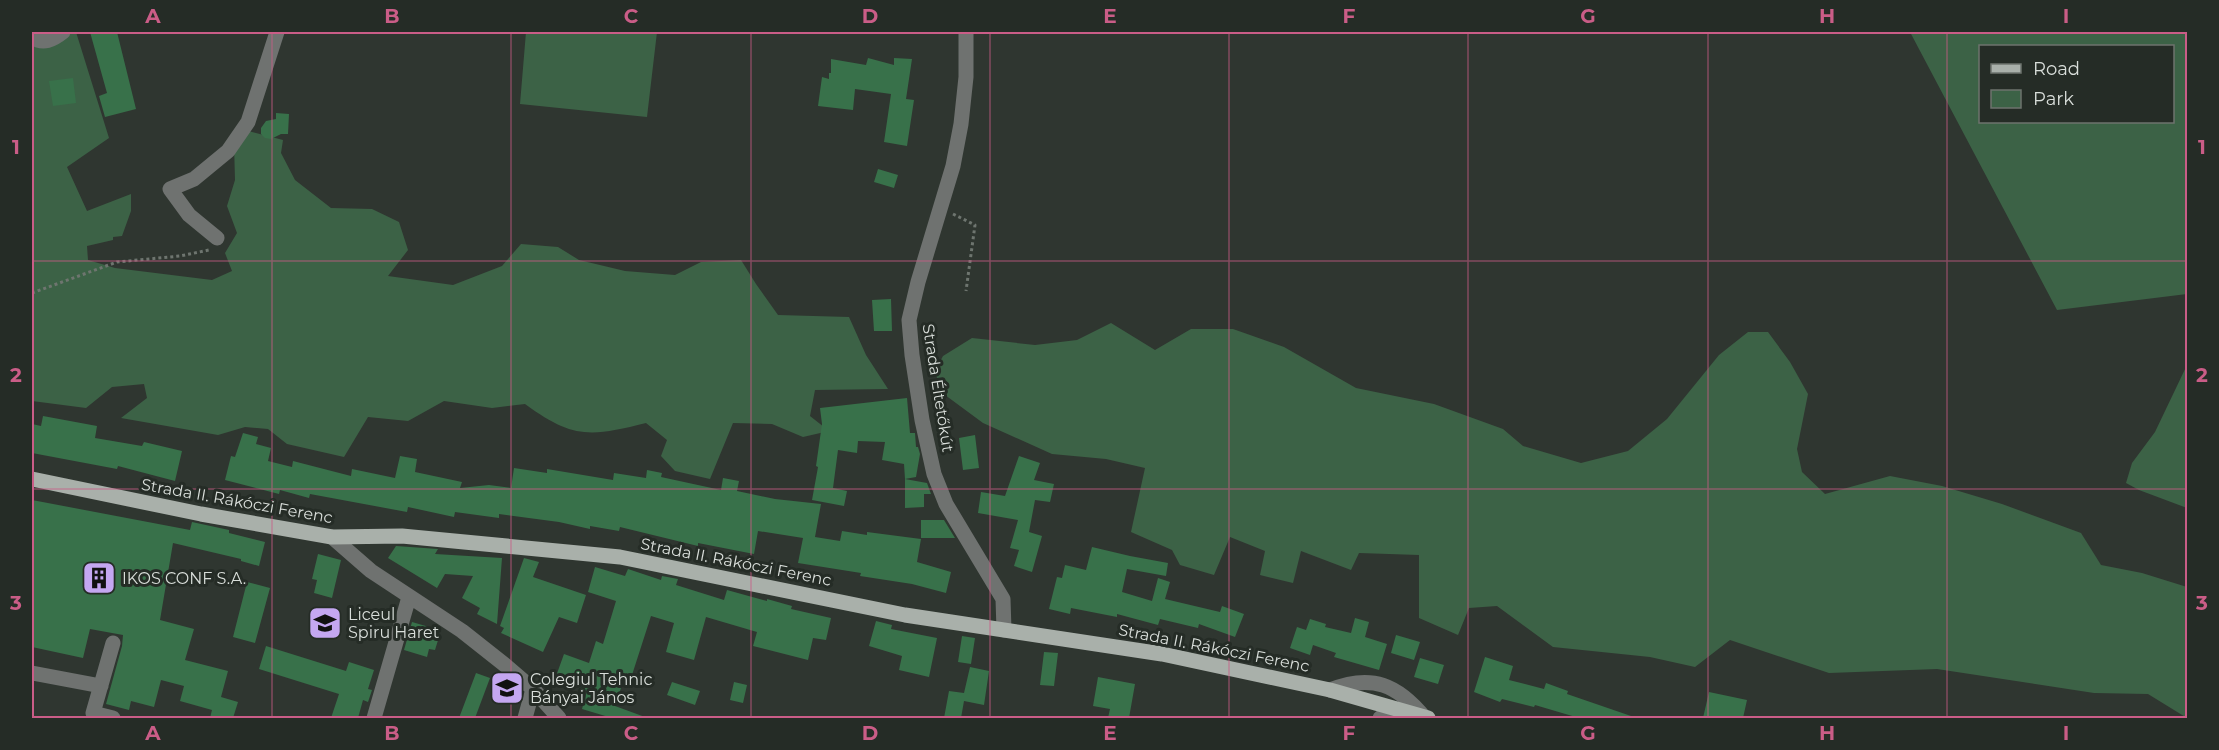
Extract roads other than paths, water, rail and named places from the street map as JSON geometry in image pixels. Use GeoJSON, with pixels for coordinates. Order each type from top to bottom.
{"type":"FeatureCollection","features":[{"type":"Feature","properties":{"kind":"main road","name":"Strada II. Rákóczi Ferenc"},"geometry":{"type":"LineString","coordinates":[[32,479],[201,514],[332,537],[402,536],[620,557],[905,615],[1162,654],[1330,690],[1426,718]]}},
{"type":"Feature","properties":{"kind":"street"},"geometry":{"type":"LineString","coordinates":[[32,37],[37,41],[46,41],[63,32]]}},
{"type":"Feature","properties":{"kind":"street"},"geometry":{"type":"LineString","coordinates":[[217,238],[189,215],[170,189],[195,179],[228,151],[248,122],[277,32]]}},
{"type":"Feature","properties":{"kind":"street","name":"Strada Éltetőkút"},"geometry":{"type":"LineString","coordinates":[[966,32],[966,77],[962,124],[953,166],[909,320],[912,356],[934,474],[946,504],[1003,599],[1004,630]]}},
{"type":"Feature","properties":{"kind":"street"},"geometry":{"type":"LineString","coordinates":[[332,537],[371,571],[462,631],[533,689],[559,718]]}},
{"type":"Feature","properties":{"kind":"street"},"geometry":{"type":"LineString","coordinates":[[374,718],[409,597]]}},
{"type":"Feature","properties":{"kind":"street"},"geometry":{"type":"LineString","coordinates":[[113,643],[93,713],[113,718]]}},
{"type":"Feature","properties":{"kind":"street"},"geometry":{"type":"LineString","coordinates":[[32,673],[101,686]]}},
{"type":"Feature","properties":{"kind":"street"},"geometry":{"type":"LineString","coordinates":[[1330,690],[1360,682],[1390,688],[1411,700],[1426,718]]}},
{"type":"Feature","properties":{"kind":"street"},"geometry":{"type":"LineString","coordinates":[[525,718],[533,689]]}},
{"type":"Feature","properties":{"kind":"street"},"geometry":{"type":"LineString","coordinates":[[1380,718],[1395,709]]}},
{"type":"Feature","properties":{"kind":"place","name":"IKOS CONF S.A."},"geometry":{"type":"Point","coordinates":[99,578]}},
{"type":"Feature","properties":{"kind":"place","name":"Liceul Spiru Haret"},"geometry":{"type":"Point","coordinates":[325,623]}},
{"type":"Feature","properties":{"kind":"place","name":"Colegiul Tehnic Bányai János"},"geometry":{"type":"Point","coordinates":[507,688]}}]}
